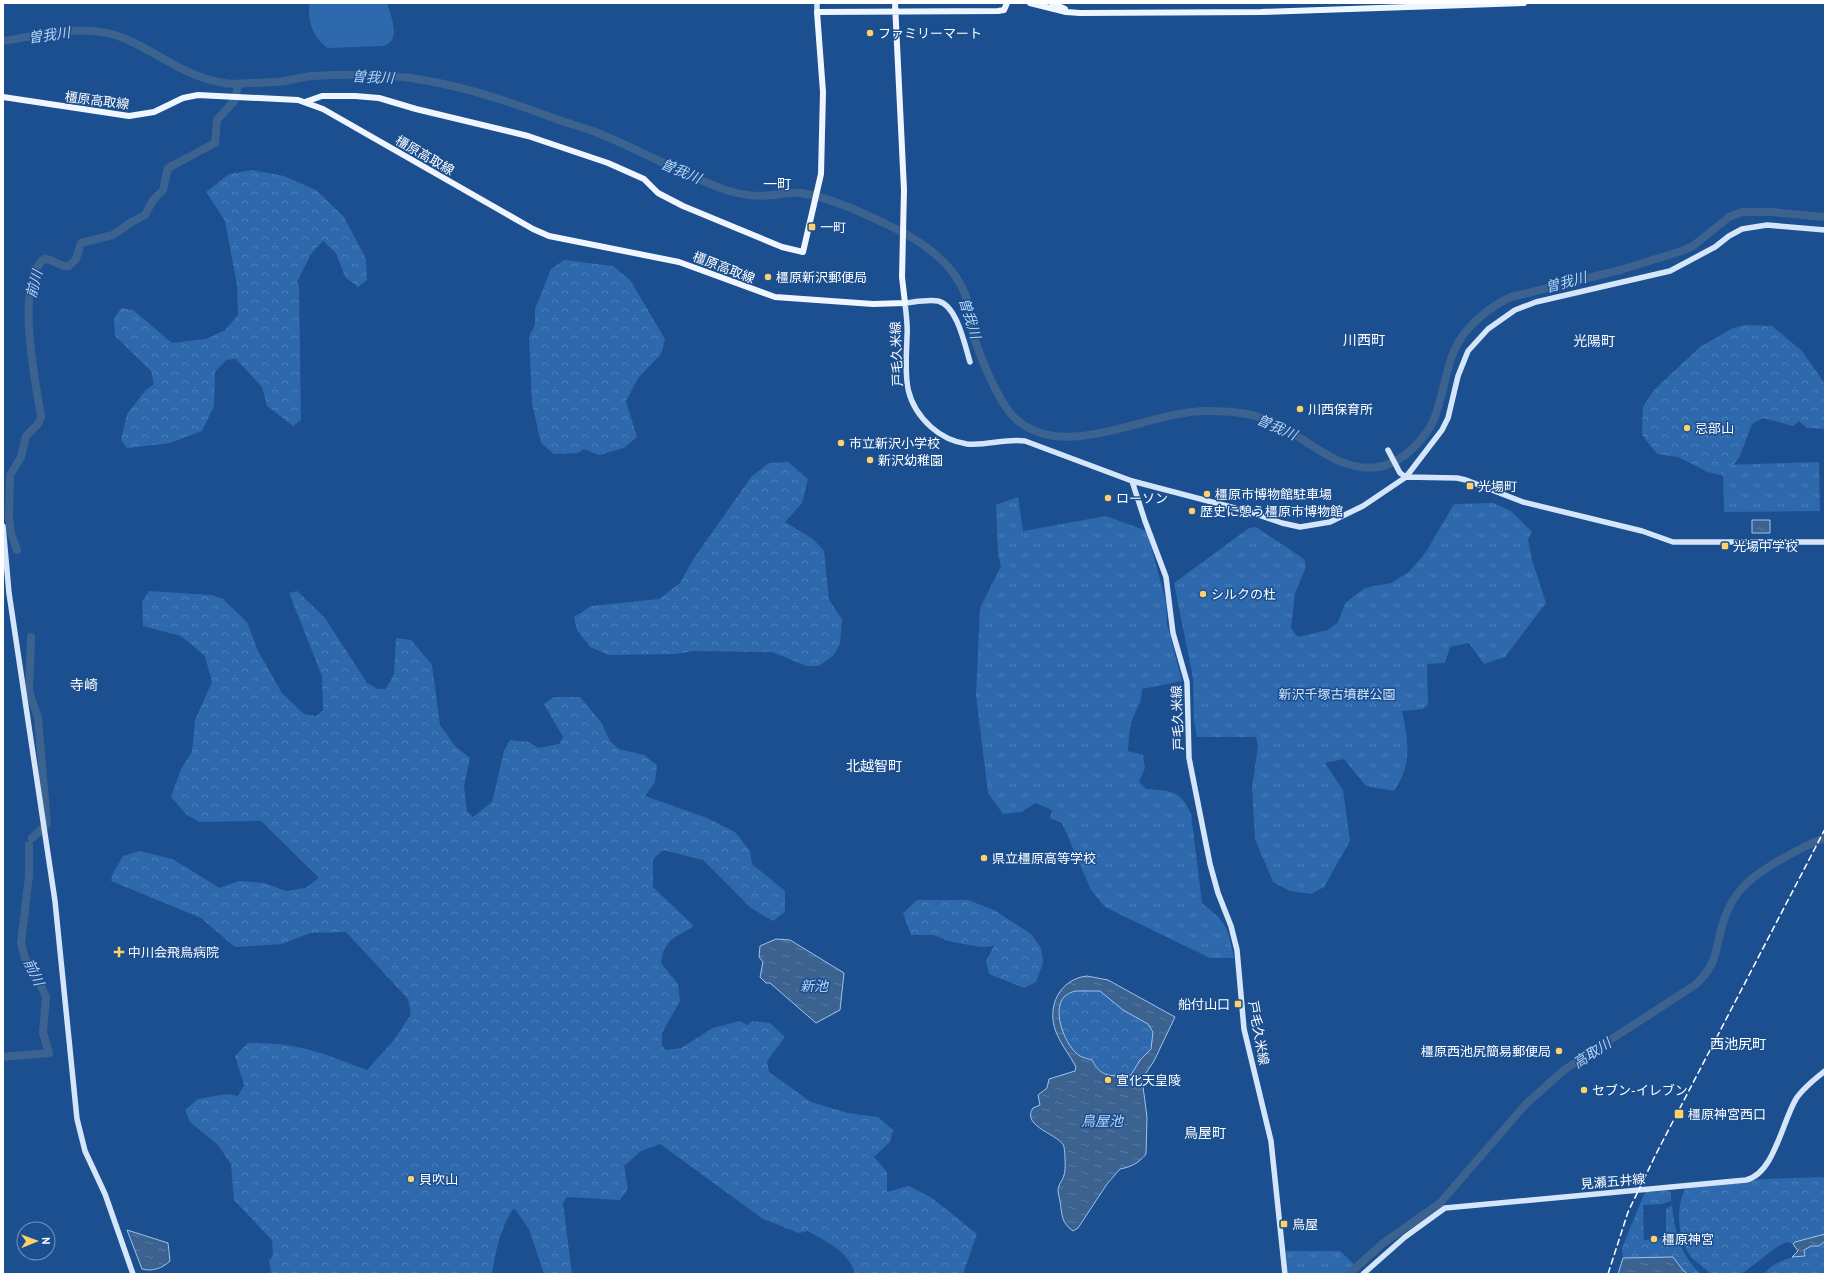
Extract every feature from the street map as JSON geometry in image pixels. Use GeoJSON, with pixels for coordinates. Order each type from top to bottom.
{"type":"FeatureCollection","features":[{"type":"Feature","properties":{"kind":"main road"},"geometry":{"type":"LineString","coordinates":[[895,3],[904,220],[902,277],[904,303]]}},
{"type":"Feature","properties":{"kind":"main road"},"geometry":{"type":"LineString","coordinates":[[817,12],[998,11],[1004,10],[1008,3]]}},
{"type":"Feature","properties":{"kind":"main road"},"geometry":{"type":"LineString","coordinates":[[1030,3],[1066,12],[1262,12],[1524,3]]}},
{"type":"Feature","properties":{"kind":"main road"},"geometry":{"type":"LineString","coordinates":[[1052,3],[1065,9],[1087,12]]}},
{"type":"Feature","properties":{"kind":"main road","name":"橿原高取線"},"geometry":{"type":"LineString","coordinates":[[305,102],[322,96],[379,98],[416,109],[528,136],[608,163],[644,179],[658,193],[683,206],[768,242],[803,252],[818,190],[823,136],[823,92],[817,12]]}},
{"type":"Feature","properties":{"kind":"main road","name":"橿原高取線"},"geometry":{"type":"LineString","coordinates":[[3,97],[129,116],[154,112],[193,96],[227,96],[305,102],[330,113],[533,229],[549,236],[679,262],[775,297],[873,304],[904,303]]}},
{"type":"Feature","properties":{"kind":"street"},"geometry":{"type":"LineString","coordinates":[[817,3],[817,12]]}},
{"type":"Feature","properties":{"kind":"street"},"geometry":{"type":"LineString","coordinates":[[1132,480],[1300,527],[1330,522],[1363,506],[1406,477],[1442,430],[1448,418],[1458,376],[1468,351],[1488,329],[1515,310],[1536,302],[1670,271],[1715,247],[1729,236],[1742,229],[1767,225],[1825,230]]}},
{"type":"Feature","properties":{"kind":"street"},"geometry":{"type":"LineString","coordinates":[[904,303],[928,301],[946,304],[954,313],[970,362]]}},
{"type":"Feature","properties":{"kind":"street","name":"戸毛久米線"},"geometry":{"type":"LineString","coordinates":[[904,303],[907,335],[907,388],[916,409],[934,429],[951,440],[966,444],[989,444],[1013,440],[1025,441],[1132,480],[1145,521],[1166,576],[1172,633],[1187,682],[1189,758],[1210,864],[1218,893],[1231,926],[1237,950],[1244,1029],[1271,1141],[1285,1274]]}},
{"type":"Feature","properties":{"kind":"street"},"geometry":{"type":"LineString","coordinates":[[1388,452],[1400,473],[1406,477],[1462,479],[1517,500],[1642,531],[1673,542],[1825,542]]}},
{"type":"Feature","properties":{"kind":"street"},"geometry":{"type":"LineString","coordinates":[[3,526],[9,593],[56,907],[77,1119],[85,1151],[105,1194],[133,1274]]}},
{"type":"Feature","properties":{"kind":"street","name":"見瀬五井線"},"geometry":{"type":"LineString","coordinates":[[1363,1274],[1372,1271],[1405,1238],[1445,1208],[1676,1187],[1746,1180],[1756,1177],[1767,1164],[1799,1096],[1825,1071]]}},
{"type":"Feature","properties":{"kind":"green space"},"geometry":{"type":"Polygon","coordinates":[[[310,3],[387,3],[394,27],[392,39],[389,43],[383,46],[328,48],[319,40],[312,28],[309,16],[310,3]]]}},
{"type":"Feature","properties":{"kind":"green space"},"geometry":{"type":"Polygon","coordinates":[[[252,170],[284,176],[316,190],[344,217],[366,259],[367,280],[358,287],[345,277],[336,253],[323,241],[311,254],[297,282],[299,286],[301,420],[293,426],[267,406],[262,387],[236,359],[226,360],[215,372],[214,406],[202,431],[170,443],[127,448],[121,440],[127,414],[145,391],[154,384],[151,371],[115,336],[114,319],[121,308],[133,310],[172,343],[206,339],[225,330],[238,315],[237,285],[225,221],[206,192],[229,174],[252,170]]]}},
{"type":"Feature","properties":{"kind":"green space"},"geometry":{"type":"Polygon","coordinates":[[[564,260],[613,266],[630,280],[665,339],[661,354],[638,378],[626,401],[637,437],[624,448],[599,455],[584,449],[578,453],[554,454],[541,443],[532,403],[529,337],[535,324],[535,309],[551,269],[564,260]]]}},
{"type":"Feature","properties":{"kind":"green space"},"geometry":{"type":"Polygon","coordinates":[[[1744,325],[1772,326],[1802,351],[1825,384],[1825,429],[1807,428],[1799,421],[1793,426],[1763,418],[1752,424],[1740,456],[1725,476],[1708,472],[1678,457],[1657,454],[1642,435],[1643,407],[1654,390],[1700,347],[1731,329],[1744,325]]]}},
{"type":"Feature","properties":{"kind":"green space"},"geometry":{"type":"Polygon","coordinates":[[[788,462],[808,479],[802,503],[785,522],[813,539],[824,551],[829,600],[842,619],[840,644],[834,655],[819,666],[807,666],[772,652],[694,651],[675,654],[609,655],[590,647],[577,630],[574,617],[591,606],[659,599],[680,583],[694,558],[752,476],[769,463],[788,462]]]}},
{"type":"Feature","properties":{"kind":"green space"},"geometry":{"type":"Polygon","coordinates":[[[1819,462],[1820,511],[1724,512],[1723,465],[1819,462]]]}},
{"type":"Feature","properties":{"kind":"green space"},"geometry":{"type":"Polygon","coordinates":[[[1018,497],[1023,531],[1106,516],[1147,531],[1166,602],[1167,624],[1182,681],[1142,689],[1141,700],[1130,727],[1128,751],[1143,755],[1145,768],[1139,782],[1146,789],[1162,790],[1173,793],[1183,800],[1187,806],[1191,814],[1202,903],[1222,921],[1225,926],[1230,939],[1234,958],[1210,958],[1105,907],[1091,890],[1062,823],[1050,818],[1052,810],[1036,803],[1021,812],[1003,814],[988,793],[976,695],[980,608],[1001,566],[998,554],[996,505],[1018,497]]]}},
{"type":"Feature","properties":{"kind":"green space","name":"新沢千塚古墳群公園"},"geometry":{"type":"Polygon","coordinates":[[[1493,503],[1511,511],[1532,532],[1528,539],[1532,560],[1546,603],[1505,657],[1484,664],[1469,643],[1450,647],[1445,663],[1427,664],[1428,705],[1423,709],[1402,711],[1406,732],[1407,752],[1404,771],[1394,791],[1366,786],[1344,759],[1325,763],[1343,790],[1350,841],[1324,887],[1311,894],[1290,891],[1273,882],[1255,839],[1252,788],[1258,746],[1256,737],[1197,737],[1194,722],[1193,678],[1174,583],[1249,528],[1256,527],[1304,559],[1306,567],[1295,593],[1291,628],[1298,637],[1328,630],[1338,622],[1345,603],[1365,588],[1391,583],[1409,572],[1426,552],[1454,504],[1493,503]]]}},
{"type":"Feature","properties":{"kind":"green space"},"geometry":{"type":"Polygon","coordinates":[[[149,591],[212,595],[223,599],[247,622],[258,651],[282,693],[304,714],[316,716],[323,710],[322,676],[289,593],[297,591],[325,618],[367,683],[378,689],[386,689],[394,674],[396,638],[411,640],[432,665],[440,725],[455,746],[470,758],[464,786],[467,811],[473,817],[492,802],[504,751],[510,740],[529,742],[538,748],[559,744],[563,737],[544,704],[554,697],[580,697],[601,722],[610,741],[619,749],[644,755],[657,765],[655,782],[645,796],[707,818],[735,832],[750,851],[752,864],[785,891],[785,912],[773,921],[751,908],[703,860],[663,850],[653,859],[653,887],[694,926],[672,940],[662,955],[661,963],[678,984],[680,1001],[662,1033],[662,1046],[666,1050],[681,1048],[713,1028],[740,1021],[747,1025],[753,1021],[770,1023],[785,1037],[767,1061],[769,1072],[811,1102],[848,1113],[878,1117],[893,1130],[890,1142],[874,1157],[887,1172],[887,1192],[909,1186],[932,1198],[977,1234],[963,1274],[855,1274],[848,1259],[829,1243],[808,1231],[799,1233],[763,1219],[660,1144],[641,1151],[624,1166],[628,1189],[620,1200],[567,1197],[563,1203],[572,1274],[544,1274],[529,1229],[514,1208],[502,1231],[492,1274],[270,1274],[269,1261],[273,1255],[272,1240],[234,1200],[231,1164],[218,1145],[190,1122],[185,1110],[198,1099],[227,1094],[238,1096],[244,1085],[235,1056],[248,1043],[281,1044],[296,1047],[337,1058],[367,1070],[394,1040],[411,1014],[408,999],[346,932],[310,933],[282,944],[235,947],[201,918],[111,881],[113,873],[123,856],[140,851],[172,859],[220,888],[239,881],[264,883],[286,891],[305,888],[319,878],[261,821],[199,822],[186,814],[171,797],[181,769],[192,752],[195,720],[212,682],[205,656],[181,636],[143,626],[142,602],[149,591]]]}},
{"type":"Feature","properties":{"kind":"green space"},"geometry":{"type":"Polygon","coordinates":[[[917,900],[968,900],[994,910],[1031,934],[1041,948],[1043,963],[1036,982],[1024,988],[989,974],[986,961],[994,946],[981,947],[952,942],[933,935],[911,935],[903,913],[917,900]]]}},
{"type":"Feature","properties":{"kind":"green space"},"geometry":{"type":"Polygon","coordinates":[[[1075,991],[1100,991],[1123,1010],[1148,1024],[1153,1032],[1151,1049],[1140,1060],[1131,1075],[1113,1076],[1103,1074],[1099,1071],[1092,1060],[1080,1056],[1070,1046],[1062,1032],[1059,1008],[1064,998],[1075,991]]]}},
{"type":"Feature","properties":{"kind":"green space"},"geometry":{"type":"Polygon","coordinates":[[[1825,1177],[1825,1234],[1793,1244],[1787,1242],[1778,1246],[1743,1273],[1710,1274],[1691,1257],[1685,1247],[1680,1230],[1679,1212],[1680,1204],[1686,1188],[1764,1179],[1825,1177]]]}},
{"type":"Feature","properties":{"kind":"green space"},"geometry":{"type":"Polygon","coordinates":[[[1645,1192],[1671,1192],[1671,1201],[1662,1204],[1643,1205],[1644,1240],[1666,1238],[1666,1209],[1672,1205],[1677,1234],[1683,1251],[1701,1274],[1687,1272],[1673,1257],[1623,1258],[1622,1248],[1645,1192]]]}},
{"type":"Feature","properties":{"kind":"green space"},"geometry":{"type":"Polygon","coordinates":[[[1825,1241],[1825,1274],[1764,1274],[1777,1263],[1789,1258],[1806,1255],[1804,1250],[1811,1246],[1819,1246],[1825,1241]]]}},
{"type":"Feature","properties":{"kind":"green space"},"geometry":{"type":"Polygon","coordinates":[[[1286,1251],[1340,1251],[1355,1265],[1346,1274],[1288,1274],[1286,1251]]]}},
{"type":"Feature","properties":{"kind":"water"},"geometry":{"type":"Polygon","coordinates":[[[1752,520],[1770,520],[1770,533],[1752,533],[1752,520]]]}},
{"type":"Feature","properties":{"kind":"water","name":"新池"},"geometry":{"type":"Polygon","coordinates":[[[776,939],[790,940],[844,973],[840,1010],[816,1023],[770,983],[766,983],[760,977],[763,962],[759,957],[760,946],[776,939]]]}},
{"type":"Feature","properties":{"kind":"water","name":"鳥屋池"},"geometry":{"type":"Polygon","coordinates":[[[1087,976],[1108,980],[1175,1017],[1154,1061],[1142,1079],[1147,1117],[1146,1154],[1141,1160],[1128,1167],[1120,1169],[1107,1184],[1078,1228],[1073,1231],[1064,1221],[1058,1192],[1065,1173],[1064,1147],[1062,1143],[1037,1126],[1032,1120],[1031,1115],[1033,1108],[1040,1105],[1038,1095],[1047,1088],[1049,1079],[1075,1071],[1076,1067],[1056,1032],[1053,1022],[1053,1013],[1054,1004],[1063,988],[1069,982],[1087,976]],[[1075,991],[1064,997],[1060,1003],[1059,1011],[1065,1038],[1075,1052],[1080,1056],[1092,1060],[1104,1073],[1113,1076],[1131,1075],[1140,1060],[1151,1049],[1153,1032],[1148,1024],[1123,1010],[1100,991],[1075,991]]]}},
{"type":"Feature","properties":{"kind":"water"},"geometry":{"type":"Polygon","coordinates":[[[127,1230],[168,1243],[170,1261],[157,1269],[142,1269],[127,1230]]]}},
{"type":"Feature","properties":{"kind":"water"},"geometry":{"type":"Polygon","coordinates":[[[1825,1234],[1825,1241],[1819,1246],[1811,1246],[1804,1250],[1805,1256],[1792,1257],[1798,1251],[1793,1244],[1795,1242],[1825,1234]]]}},
{"type":"Feature","properties":{"kind":"water"},"geometry":{"type":"Polygon","coordinates":[[[1673,1257],[1688,1274],[1618,1274],[1623,1258],[1673,1257]]]}},
{"type":"Feature","properties":{"kind":"waterway","name":"曽我川"},"geometry":{"type":"LineString","coordinates":[[3,41],[65,31],[96,31],[126,39],[186,71],[198,76],[228,84],[276,82],[312,76],[349,75],[386,76],[429,81],[484,94],[593,131],[696,178],[729,191],[757,196],[800,193],[823,198],[859,211],[904,233],[927,247],[946,265],[962,286],[969,306],[969,317],[975,340],[992,382],[1005,406],[1012,415],[1032,430],[1055,436],[1080,436],[1106,432],[1186,413],[1209,411],[1236,412],[1256,416],[1277,424],[1335,459],[1350,465],[1366,468],[1383,466],[1399,459],[1413,448],[1426,434],[1434,419],[1440,402],[1451,359],[1458,342],[1478,319],[1494,306],[1503,301],[1511,297],[1620,270],[1682,251],[1693,246],[1729,217],[1742,212],[1771,212],[1825,217]]}},
{"type":"Feature","properties":{"kind":"waterway","name":"前川"},"geometry":{"type":"LineString","coordinates":[[17,550],[11,533],[9,518],[10,475],[21,457],[26,436],[38,424],[41,417],[29,334],[30,289],[35,271],[44,259],[50,260],[62,266],[69,266],[76,259],[81,243],[113,235],[145,215],[153,200],[163,190],[168,168],[215,143],[217,120],[235,100],[238,85]]}},
{"type":"Feature","properties":{"kind":"waterway","name":"前川"},"geometry":{"type":"LineString","coordinates":[[31,637],[29,691],[38,718],[47,824],[32,838]]}},
{"type":"Feature","properties":{"kind":"waterway","name":"高取川"},"geometry":{"type":"LineString","coordinates":[[1349,1274],[1382,1244],[1440,1203],[1526,1104],[1564,1070],[1695,985],[1703,977],[1713,962],[1726,915],[1742,888],[1762,871],[1795,852],[1825,838]]}},
{"type":"Feature","properties":{"kind":"waterway","name":"前川"},"geometry":{"type":"LineString","coordinates":[[3,1057],[49,1053],[43,1033],[46,997],[42,988],[31,973],[21,943],[29,876],[29,845]]}},
{"type":"Feature","properties":{"kind":"railway"},"geometry":{"type":"LineString","coordinates":[[1608,1274],[1628,1212],[1656,1154],[1825,829]]}},
{"type":"Feature","properties":{"kind":"place","name":"ファミリーマート"},"geometry":{"type":"Point","coordinates":[870,33]}},
{"type":"Feature","properties":{"kind":"place","name":"一町"},"geometry":{"type":"Point","coordinates":[812,227]}},
{"type":"Feature","properties":{"kind":"place","name":"橿原新沢郵便局"},"geometry":{"type":"Point","coordinates":[768,277]}},
{"type":"Feature","properties":{"kind":"place","name":"川西保育所"},"geometry":{"type":"Point","coordinates":[1300,409]}},
{"type":"Feature","properties":{"kind":"place","name":"忌部山"},"geometry":{"type":"Point","coordinates":[1687,428]}},
{"type":"Feature","properties":{"kind":"place","name":"市立新沢小学校"},"geometry":{"type":"Point","coordinates":[841,443]}},
{"type":"Feature","properties":{"kind":"place","name":"新沢幼稚園"},"geometry":{"type":"Point","coordinates":[870,460]}},
{"type":"Feature","properties":{"kind":"place","name":"光場町"},"geometry":{"type":"Point","coordinates":[1470,486]}},
{"type":"Feature","properties":{"kind":"place","name":"橿原市博物館駐車場"},"geometry":{"type":"Point","coordinates":[1207,494]}},
{"type":"Feature","properties":{"kind":"place","name":"ローソン"},"geometry":{"type":"Point","coordinates":[1108,498]}},
{"type":"Feature","properties":{"kind":"place","name":"歴史に憩う橿原市博物館"},"geometry":{"type":"Point","coordinates":[1192,511]}},
{"type":"Feature","properties":{"kind":"place","name":"光場中学校"},"geometry":{"type":"Point","coordinates":[1725,546]}},
{"type":"Feature","properties":{"kind":"place","name":"シルクの杜"},"geometry":{"type":"Point","coordinates":[1203,594]}},
{"type":"Feature","properties":{"kind":"place","name":"県立橿原高等学校"},"geometry":{"type":"Point","coordinates":[984,858]}},
{"type":"Feature","properties":{"kind":"place","name":"中川会飛鳥病院"},"geometry":{"type":"Point","coordinates":[119,952]}},
{"type":"Feature","properties":{"kind":"place","name":"船付山口"},"geometry":{"type":"Point","coordinates":[1238,1004]}},
{"type":"Feature","properties":{"kind":"place","name":"橿原西池尻簡易郵便局"},"geometry":{"type":"Point","coordinates":[1559,1051]}},
{"type":"Feature","properties":{"kind":"place","name":"宣化天皇陵"},"geometry":{"type":"Point","coordinates":[1108,1080]}},
{"type":"Feature","properties":{"kind":"place","name":"セブン-イレブン"},"geometry":{"type":"Point","coordinates":[1584,1090]}},
{"type":"Feature","properties":{"kind":"place","name":"橿原神宮西口"},"geometry":{"type":"Point","coordinates":[1679,1114]}},
{"type":"Feature","properties":{"kind":"place","name":"貝吹山"},"geometry":{"type":"Point","coordinates":[411,1179]}},
{"type":"Feature","properties":{"kind":"place","name":"鳥屋"},"geometry":{"type":"Point","coordinates":[1284,1224]}},
{"type":"Feature","properties":{"kind":"place","name":"橿原神宮"},"geometry":{"type":"Point","coordinates":[1654,1239]}},
{"type":"Feature","properties":{"kind":"district","name":"一町"},"geometry":{"type":"Point","coordinates":[777,184]}},
{"type":"Feature","properties":{"kind":"district","name":"川西町"},"geometry":{"type":"Point","coordinates":[1364,340]}},
{"type":"Feature","properties":{"kind":"district","name":"光陽町"},"geometry":{"type":"Point","coordinates":[1594,341]}},
{"type":"Feature","properties":{"kind":"district","name":"寺崎"},"geometry":{"type":"Point","coordinates":[84,685]}},
{"type":"Feature","properties":{"kind":"district","name":"北越智町"},"geometry":{"type":"Point","coordinates":[874,766]}},
{"type":"Feature","properties":{"kind":"district","name":"西池尻町"},"geometry":{"type":"Point","coordinates":[1738,1044]}},
{"type":"Feature","properties":{"kind":"district","name":"鳥屋町"},"geometry":{"type":"Point","coordinates":[1205,1133]}}]}
